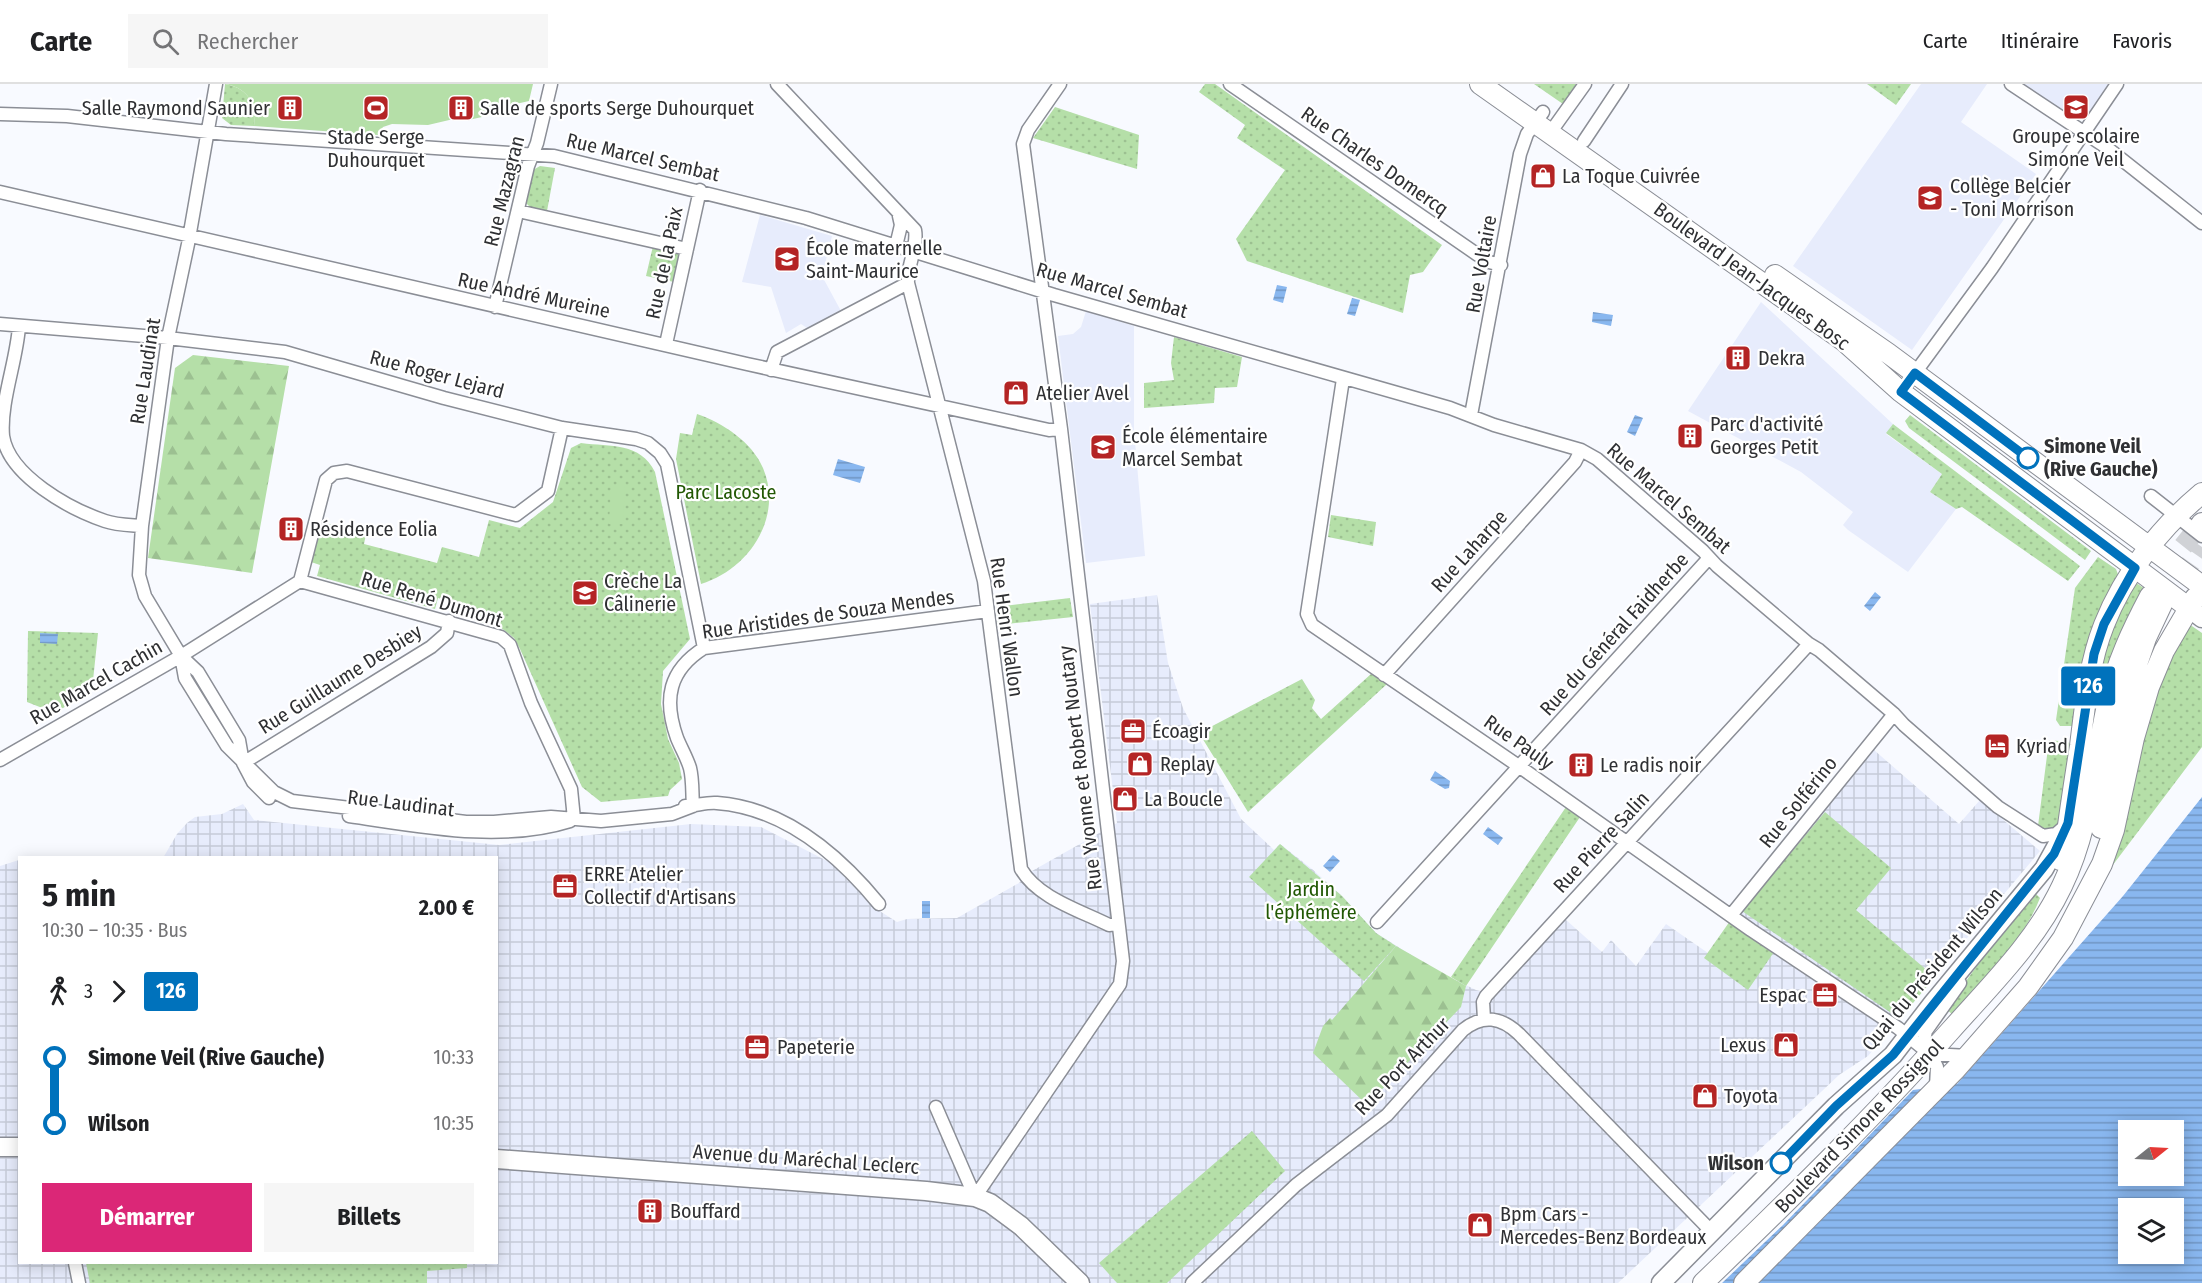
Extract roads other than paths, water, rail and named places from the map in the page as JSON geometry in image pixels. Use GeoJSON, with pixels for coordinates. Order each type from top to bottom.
{"type":"FeatureCollection","features":[{"type":"Feature","properties":{"kind":"main road","name":"Boulevard Jean-Jacques Bosc"},"geometry":{"type":"LineString","coordinates":[[1480,84],[1546,123],[1584,141],[1915,373],[2202,587]]}},
{"type":"Feature","properties":{"kind":"main road","name":"Boulevard Jean-Jacques Bosc"},"geometry":{"type":"LineString","coordinates":[[1503,84],[1546,123],[1844,341],[1901,392],[2196,613]]}},
{"type":"Feature","properties":{"kind":"main road"},"geometry":{"type":"LineString","coordinates":[[2009,964],[2048,892],[2064,849],[2094,654],[2104,624],[2135,568],[2150,547],[2176,516],[2202,494]]}},
{"type":"Feature","properties":{"kind":"main road"},"geometry":{"type":"LineString","coordinates":[[2008,1012],[2063,938],[2102,864],[2120,806],[2141,709],[2164,651],[2196,613],[2202,587]]}},
{"type":"Feature","properties":{"kind":"main road"},"geometry":{"type":"LineString","coordinates":[[2008,1012],[2022,982],[2062,915],[2093,850],[2107,804],[2124,702],[2156,600],[2130,634],[2109,699],[2084,826],[2074,857],[2053,906],[2009,964]]}},
{"type":"Feature","properties":{"kind":"main road","name":"Boulevard Simone Rossignol"},"geometry":{"type":"LineString","coordinates":[[1703,1283],[1780,1209],[1930,1054],[2009,964]]}},
{"type":"Feature","properties":{"kind":"main road","name":"Boulevard Simone Rossignol"},"geometry":{"type":"LineString","coordinates":[[1744,1283],[1795,1235],[1936,1087],[1969,1056],[2008,1012]]}},
{"type":"Feature","properties":{"kind":"street","name":"Rue Laudinat"},"geometry":{"type":"LineString","coordinates":[[216,84],[190,237],[168,338],[142,526],[139,575],[145,596],[181,656],[185,678],[227,746],[243,763],[253,782],[270,799],[291,808],[467,830],[553,826],[600,813],[693,806],[714,802],[726,804],[782,821],[838,859],[879,904]]}},
{"type":"Feature","properties":{"kind":"street","name":"Rue Mazagran"},"geometry":{"type":"LineString","coordinates":[[495,307],[551,84]]}},
{"type":"Feature","properties":{"kind":"street"},"geometry":{"type":"LineString","coordinates":[[771,369],[777,352],[908,283],[907,271],[917,239],[915,230],[908,221],[899,216],[777,84]]}},
{"type":"Feature","properties":{"kind":"street","name":"Rue Yvonne et Robert Noutary"},"geometry":{"type":"LineString","coordinates":[[975,1197],[1120,984],[1123,961],[1061,429],[1023,144],[1028,130],[1060,84]]}},
{"type":"Feature","properties":{"kind":"street","name":"Rue Charles Domercq"},"geometry":{"type":"LineString","coordinates":[[1230,84],[1478,255],[1501,265]]}},
{"type":"Feature","properties":{"kind":"street","name":"Rue Voltaire"},"geometry":{"type":"LineString","coordinates":[[1471,415],[1501,265],[1520,153],[1527,134],[1546,123],[1585,84]]}},
{"type":"Feature","properties":{"kind":"street"},"geometry":{"type":"LineString","coordinates":[[1584,141],[1622,84]]}},
{"type":"Feature","properties":{"kind":"street"},"geometry":{"type":"LineString","coordinates":[[2011,84],[2083,134],[2106,147],[2202,223]]}},
{"type":"Feature","properties":{"kind":"street"},"geometry":{"type":"LineString","coordinates":[[1901,392],[1992,268],[2117,84]]}},
{"type":"Feature","properties":{"kind":"street","name":"Rue Marcel Sembat"},"geometry":{"type":"LineString","coordinates":[[0,114],[67,116],[209,132],[532,153],[700,190],[806,218],[912,252],[1343,380],[1471,415],[1494,425],[1581,450],[1597,459],[1809,644],[1894,714],[1998,807],[2043,836],[2055,834],[2068,823]]}},
{"type":"Feature","properties":{"kind":"street","name":"Rue de la Paix"},"geometry":{"type":"LineString","coordinates":[[666,344],[700,190]]}},
{"type":"Feature","properties":{"kind":"street","name":"Rue André Mureine"},"geometry":{"type":"LineString","coordinates":[[0,192],[771,369],[1049,430],[1061,429]]}},
{"type":"Feature","properties":{"kind":"street"},"geometry":{"type":"LineString","coordinates":[[518,211],[687,249]]}},
{"type":"Feature","properties":{"kind":"street"},"geometry":{"type":"LineString","coordinates":[[896,246],[901,225],[899,216]]}},
{"type":"Feature","properties":{"kind":"street","name":"Rue Henri Wallon"},"geometry":{"type":"LineString","coordinates":[[908,283],[984,581],[1020,868],[1029,882],[1040,890],[1109,925],[1118,924]]}},
{"type":"Feature","properties":{"kind":"street"},"geometry":{"type":"LineString","coordinates":[[1766,284],[1804,301],[1890,364],[1915,373]]}},
{"type":"Feature","properties":{"kind":"street","name":"Rue Roger Lejard"},"geometry":{"type":"LineString","coordinates":[[0,324],[168,338],[285,352],[444,398],[562,428],[636,439],[648,443],[660,453],[667,464],[704,648]]}},
{"type":"Feature","properties":{"kind":"street"},"geometry":{"type":"LineString","coordinates":[[19,326],[3,419],[3,435],[13,462],[59,499],[106,522],[142,526]]}},
{"type":"Feature","properties":{"kind":"street","name":"Rue Pauly"},"geometry":{"type":"LineString","coordinates":[[1343,380],[1307,614],[1312,625],[1732,914],[1760,936],[1907,1035],[1930,1054]]}},
{"type":"Feature","properties":{"kind":"street"},"geometry":{"type":"LineString","coordinates":[[300,581],[326,480],[334,472],[347,471],[516,515],[548,491],[562,428]]}},
{"type":"Feature","properties":{"kind":"street","name":"Rue Laharpe"},"geometry":{"type":"LineString","coordinates":[[1384,675],[1568,470],[1581,450]]}},
{"type":"Feature","properties":{"kind":"street"},"geometry":{"type":"LineString","coordinates":[[2151,496],[2176,516],[2202,528]]}},
{"type":"Feature","properties":{"kind":"street","name":"Rue du Général Faidherbe"},"geometry":{"type":"LineString","coordinates":[[1377,922],[1709,558]]}},
{"type":"Feature","properties":{"kind":"street","name":"Rue René Dumont"},"geometry":{"type":"LineString","coordinates":[[300,581],[501,637],[510,645],[531,703],[571,789],[573,819]]}},
{"type":"Feature","properties":{"kind":"street","name":"Rue Marcel Cachin"},"geometry":{"type":"LineString","coordinates":[[0,760],[181,656],[300,581]]}},
{"type":"Feature","properties":{"kind":"street","name":"Rue Aristides de Souza Mendes"},"geometry":{"type":"LineString","coordinates":[[693,806],[690,768],[677,737],[670,692],[676,674],[688,658],[704,648],[988,611]]}},
{"type":"Feature","properties":{"kind":"street","name":"Rue Guillaume Desbiey"},"geometry":{"type":"LineString","coordinates":[[243,763],[431,647],[447,633],[449,621]]}},
{"type":"Feature","properties":{"kind":"street","name":"Rue Pierre Salin"},"geometry":{"type":"LineString","coordinates":[[1484,1019],[1483,1002],[1486,996],[1809,644]]}},
{"type":"Feature","properties":{"kind":"street","name":"Rue Solférino"},"geometry":{"type":"LineString","coordinates":[[1732,914],[1894,714]]}},
{"type":"Feature","properties":{"kind":"street","name":"Quai du Président Wilson"},"geometry":{"type":"LineString","coordinates":[[1662,1283],[1836,1106],[1893,1055],[2044,868],[2068,823]]}},
{"type":"Feature","properties":{"kind":"street"},"geometry":{"type":"LineString","coordinates":[[1936,1087],[1937,1067],[1924,1040],[1929,1023],[1975,962],[2001,921]]}},
{"type":"Feature","properties":{"kind":"street"},"geometry":{"type":"LineString","coordinates":[[1484,1019],[1498,1019],[1519,1034],[1713,1233]]}},
{"type":"Feature","properties":{"kind":"street","name":"Rue Port Arthur"},"geometry":{"type":"LineString","coordinates":[[1192,1283],[1296,1185],[1387,1115],[1463,1030],[1474,1022],[1484,1019]]}},
{"type":"Feature","properties":{"kind":"street"},"geometry":{"type":"LineString","coordinates":[[1930,1054],[1969,1056]]}},
{"type":"Feature","properties":{"kind":"street"},"geometry":{"type":"LineString","coordinates":[[936,1107],[975,1197]]}},
{"type":"Feature","properties":{"kind":"street"},"geometry":{"type":"LineString","coordinates":[[0,1147],[18,1147]]}},
{"type":"Feature","properties":{"kind":"street","name":"Avenue du Maréchal Leclerc"},"geometry":{"type":"LineString","coordinates":[[498,1159],[926,1191],[975,1197],[1002,1210],[1080,1283]]}},
{"type":"Feature","properties":{"kind":"street"},"geometry":{"type":"LineString","coordinates":[[75,1264],[79,1283]]}},
{"type":"Feature","properties":{"kind":"water"},"geometry":{"type":"Polygon","coordinates":[[[1277,285],[1287,287],[1283,303],[1273,300],[1277,285]]]}},
{"type":"Feature","properties":{"kind":"water"},"geometry":{"type":"Polygon","coordinates":[[[1352,298],[1360,300],[1355,316],[1347,314],[1352,298]]]}},
{"type":"Feature","properties":{"kind":"water"},"geometry":{"type":"Polygon","coordinates":[[[1593,312],[1613,315],[1611,326],[1592,322],[1593,312]]]}},
{"type":"Feature","properties":{"kind":"water"},"geometry":{"type":"Polygon","coordinates":[[[1635,415],[1643,418],[1635,436],[1627,432],[1635,415]]]}},
{"type":"Feature","properties":{"kind":"water"},"geometry":{"type":"Polygon","coordinates":[[[838,459],[865,467],[860,483],[833,475],[838,459]]]}},
{"type":"Feature","properties":{"kind":"water"},"geometry":{"type":"Polygon","coordinates":[[[1875,592],[1881,597],[1870,611],[1864,606],[1875,592]]]}},
{"type":"Feature","properties":{"kind":"water"},"geometry":{"type":"Polygon","coordinates":[[[40,633],[58,634],[57,644],[40,643],[40,633]]]}},
{"type":"Feature","properties":{"kind":"water"},"geometry":{"type":"Polygon","coordinates":[[[1435,771],[1450,781],[1449,788],[1445,789],[1430,780],[1435,771]]]}},
{"type":"Feature","properties":{"kind":"water"},"geometry":{"type":"Polygon","coordinates":[[[2202,797],[2202,1283],[1722,1283],[1783,1225],[1913,1090],[1957,1084],[2123,896],[2202,797]]]}},
{"type":"Feature","properties":{"kind":"water"},"geometry":{"type":"Polygon","coordinates":[[[1488,827],[1503,838],[1498,845],[1483,834],[1488,827]]]}},
{"type":"Feature","properties":{"kind":"water"},"geometry":{"type":"Polygon","coordinates":[[[1333,855],[1340,861],[1330,872],[1323,866],[1333,855]]]}},
{"type":"Feature","properties":{"kind":"water"},"geometry":{"type":"Polygon","coordinates":[[[922,901],[930,901],[930,918],[922,918],[922,901]]]}},
{"type":"Feature","properties":{"kind":"tunnel"},"geometry":{"type":"LineString","coordinates":[[2150,596],[2161,574],[2201,524]]}},
{"type":"Feature","properties":{"kind":"tunnel"},"geometry":{"type":"LineString","coordinates":[[2162,604],[2202,547]]}},
{"type":"Feature","properties":{"kind":"place","name":"Groupe scolaire Simone Veil"},"geometry":{"type":"Point","coordinates":[2076,107]}},
{"type":"Feature","properties":{"kind":"place","name":"Salle Raymond Saunier"},"geometry":{"type":"Point","coordinates":[290,108]}},
{"type":"Feature","properties":{"kind":"place","name":"Stade Serge Duhourquet"},"geometry":{"type":"Point","coordinates":[376,108]}},
{"type":"Feature","properties":{"kind":"place","name":"Salle de sports Serge Duhourquet"},"geometry":{"type":"Point","coordinates":[461,108]}},
{"type":"Feature","properties":{"kind":"place","name":"La Toque Cuivrée"},"geometry":{"type":"Point","coordinates":[1543,176]}},
{"type":"Feature","properties":{"kind":"place","name":"Collège Belcier - Toni Morrison"},"geometry":{"type":"Point","coordinates":[1930,198]}},
{"type":"Feature","properties":{"kind":"place","name":"École maternelle Saint-Maurice"},"geometry":{"type":"Point","coordinates":[787,259]}},
{"type":"Feature","properties":{"kind":"place","name":"Dekra"},"geometry":{"type":"Point","coordinates":[1738,358]}},
{"type":"Feature","properties":{"kind":"place","name":"Atelier Avel"},"geometry":{"type":"Point","coordinates":[1016,393]}},
{"type":"Feature","properties":{"kind":"place","name":"Parc d'activité Georges Petit"},"geometry":{"type":"Point","coordinates":[1690,436]}},
{"type":"Feature","properties":{"kind":"place","name":"École élémentaire Marcel Sembat"},"geometry":{"type":"Point","coordinates":[1103,447]}},
{"type":"Feature","properties":{"kind":"place","name":"Simone Veil (Rive Gauche)"},"geometry":{"type":"Point","coordinates":[2028,458]}},
{"type":"Feature","properties":{"kind":"place","name":"Résidence Eolia"},"geometry":{"type":"Point","coordinates":[291,529]}},
{"type":"Feature","properties":{"kind":"place","name":"Crèche La Câlinerie"},"geometry":{"type":"Point","coordinates":[585,593]}},
{"type":"Feature","properties":{"kind":"place","name":"Écoagir"},"geometry":{"type":"Point","coordinates":[1133,731]}},
{"type":"Feature","properties":{"kind":"place","name":"Kyriad"},"geometry":{"type":"Point","coordinates":[1997,746]}},
{"type":"Feature","properties":{"kind":"place","name":"Replay"},"geometry":{"type":"Point","coordinates":[1140,764]}},
{"type":"Feature","properties":{"kind":"place","name":"Le radis noir"},"geometry":{"type":"Point","coordinates":[1581,765]}},
{"type":"Feature","properties":{"kind":"place","name":"La Boucle"},"geometry":{"type":"Point","coordinates":[1125,799]}},
{"type":"Feature","properties":{"kind":"place","name":"ERRE Atelier Collectif d'Artisans"},"geometry":{"type":"Point","coordinates":[565,886]}},
{"type":"Feature","properties":{"kind":"place","name":"Espac"},"geometry":{"type":"Point","coordinates":[1825,995]}},
{"type":"Feature","properties":{"kind":"place","name":"Lexus"},"geometry":{"type":"Point","coordinates":[1786,1045]}},
{"type":"Feature","properties":{"kind":"place","name":"Papeterie"},"geometry":{"type":"Point","coordinates":[757,1047]}},
{"type":"Feature","properties":{"kind":"place","name":"Toyota"},"geometry":{"type":"Point","coordinates":[1705,1096]}},
{"type":"Feature","properties":{"kind":"place","name":"Wilson"},"geometry":{"type":"Point","coordinates":[1781,1163]}},
{"type":"Feature","properties":{"kind":"place","name":"Bouffard"},"geometry":{"type":"Point","coordinates":[650,1211]}},
{"type":"Feature","properties":{"kind":"place","name":"Bpm Cars - Mercedes-Benz Bordeaux"},"geometry":{"type":"Point","coordinates":[1480,1225]}},
{"type":"Feature","properties":{"kind":"park label","name":"Parc Lacoste"},"geometry":{"type":"Point","coordinates":[726,492]}},
{"type":"Feature","properties":{"kind":"park label","name":"Jardin l'éphémère"},"geometry":{"type":"Point","coordinates":[1311,900]}}]}
